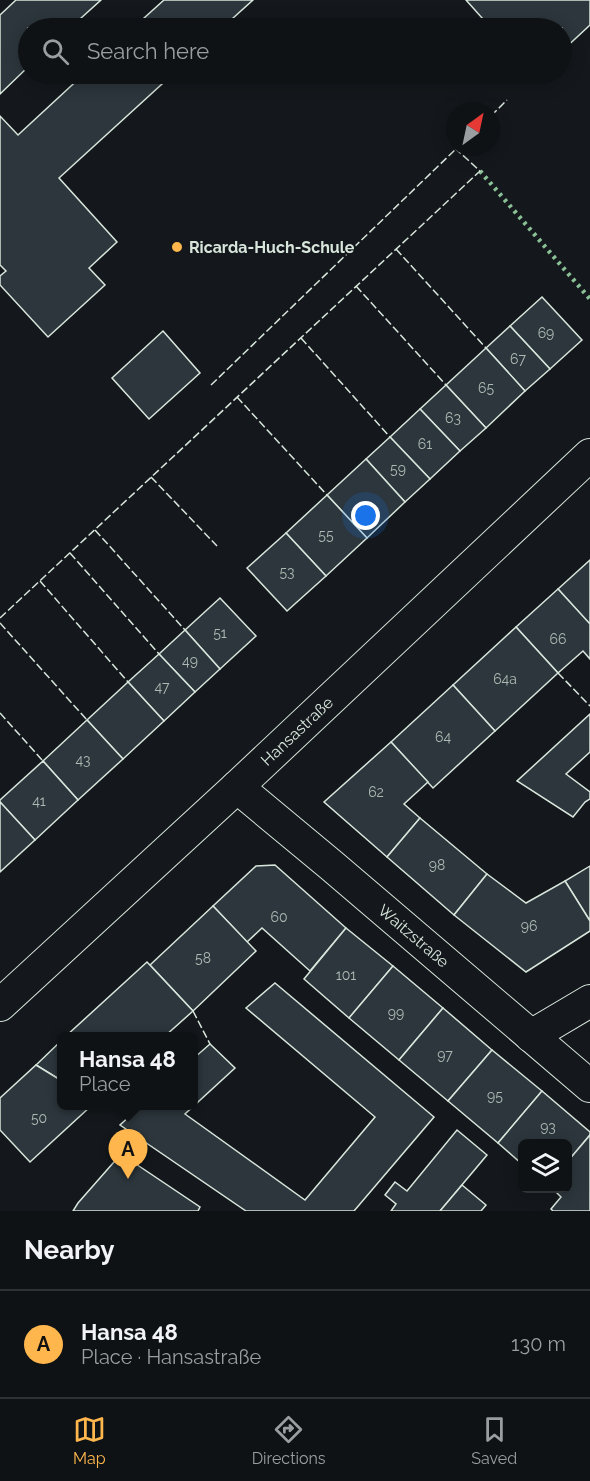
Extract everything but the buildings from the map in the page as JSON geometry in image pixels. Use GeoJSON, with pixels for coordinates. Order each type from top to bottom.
{"type":"FeatureCollection","features":[{"type":"Feature","properties":{"kind":"street","name":"Hansastraße"},"geometry":{"type":"LineString","coordinates":[[0,1005],[237,787],[590,455]]}},
{"type":"Feature","properties":{"kind":"street","name":"Waitzstraße"},"geometry":{"type":"LineString","coordinates":[[237,787],[590,1086]]}},
{"type":"Feature","properties":{"kind":"street"},"geometry":{"type":"LineString","coordinates":[[531,1036],[590,1001]]}},
{"type":"Feature","properties":{"kind":"hedge"},"geometry":{"type":"LineString","coordinates":[[480,171],[590,299]]}},
{"type":"Feature","properties":{"kind":"fence"},"geometry":{"type":"LineString","coordinates":[[500,107],[507,100]]}},
{"type":"Feature","properties":{"kind":"fence"},"geometry":{"type":"LineString","coordinates":[[211,385],[449,156]]}},
{"type":"Feature","properties":{"kind":"fence"},"geometry":{"type":"LineString","coordinates":[[0,618],[480,171],[464,156]]}},
{"type":"Feature","properties":{"kind":"fence"},"geometry":{"type":"LineString","coordinates":[[396,249],[486,348]]}},
{"type":"Feature","properties":{"kind":"fence"},"geometry":{"type":"LineString","coordinates":[[356,286],[446,385]]}},
{"type":"Feature","properties":{"kind":"fence"},"geometry":{"type":"LineString","coordinates":[[301,338],[390,437]]}},
{"type":"Feature","properties":{"kind":"fence"},"geometry":{"type":"LineString","coordinates":[[237,397],[327,495]]}},
{"type":"Feature","properties":{"kind":"fence"},"geometry":{"type":"LineString","coordinates":[[151,477],[217,546]]}},
{"type":"Feature","properties":{"kind":"fence"},"geometry":{"type":"LineString","coordinates":[[95,530],[185,630]]}},
{"type":"Feature","properties":{"kind":"fence"},"geometry":{"type":"LineString","coordinates":[[70,553],[159,654]]}},
{"type":"Feature","properties":{"kind":"fence"},"geometry":{"type":"LineString","coordinates":[[40,581],[128,682]]}},
{"type":"Feature","properties":{"kind":"fence"},"geometry":{"type":"LineString","coordinates":[[0,623],[87,720]]}},
{"type":"Feature","properties":{"kind":"fence"},"geometry":{"type":"LineString","coordinates":[[558,673],[590,706]]}},
{"type":"Feature","properties":{"kind":"fence"},"geometry":{"type":"LineString","coordinates":[[0,713],[43,761]]}},
{"type":"Feature","properties":{"kind":"fence"},"geometry":{"type":"LineString","coordinates":[[193,1011],[210,1044]]}},
{"type":"Feature","properties":{"kind":"place","name":"Ricarda-Huch-Schule"},"geometry":{"type":"Point","coordinates":[177,247]}},
{"type":"Feature","properties":{"kind":"place","name":"Hansa 48"},"geometry":{"type":"Point","coordinates":[128,1179]}}]}
